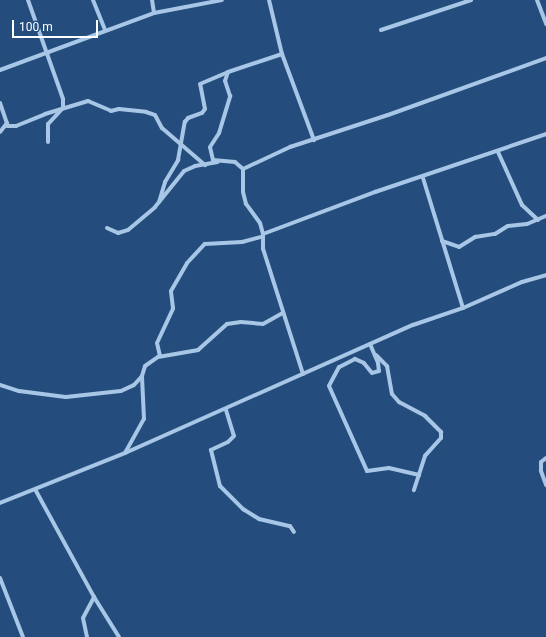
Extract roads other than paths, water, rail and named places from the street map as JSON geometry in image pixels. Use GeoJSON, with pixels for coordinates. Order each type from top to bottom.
{"type":"FeatureCollection","features":[{"type":"Feature","properties":{"kind":"street"},"geometry":{"type":"LineString","coordinates":[[28,0],[63,98],[63,108],[48,124],[48,142]]}},
{"type":"Feature","properties":{"kind":"street"},"geometry":{"type":"LineString","coordinates":[[92,0],[105,30]]}},
{"type":"Feature","properties":{"kind":"street"},"geometry":{"type":"LineString","coordinates":[[152,0],[154,13]]}},
{"type":"Feature","properties":{"kind":"street"},"geometry":{"type":"LineString","coordinates":[[0,70],[45,51],[154,13],[222,0]]}},
{"type":"Feature","properties":{"kind":"street"},"geometry":{"type":"LineString","coordinates":[[270,0],[282,54],[314,140]]}},
{"type":"Feature","properties":{"kind":"street"},"geometry":{"type":"LineString","coordinates":[[381,30],[471,0]]}},
{"type":"Feature","properties":{"kind":"street"},"geometry":{"type":"LineString","coordinates":[[537,0],[546,24]]}},
{"type":"Feature","properties":{"kind":"street"},"geometry":{"type":"LineString","coordinates":[[159,202],[166,182],[177,164],[188,118],[202,113],[205,109],[200,84],[228,72],[282,54]]}},
{"type":"Feature","properties":{"kind":"street"},"geometry":{"type":"LineString","coordinates":[[244,169],[290,147],[314,140],[546,58]]}},
{"type":"Feature","properties":{"kind":"street"},"geometry":{"type":"LineString","coordinates":[[218,162],[210,154],[210,147],[219,133],[230,96],[226,81],[228,72]]}},
{"type":"Feature","properties":{"kind":"street"},"geometry":{"type":"LineString","coordinates":[[0,132],[7,126],[16,126],[63,108],[88,101],[111,111],[119,109],[154,114],[162,128],[205,165]]}},
{"type":"Feature","properties":{"kind":"street"},"geometry":{"type":"LineString","coordinates":[[0,104],[7,126]]}},
{"type":"Feature","properties":{"kind":"street"},"geometry":{"type":"LineString","coordinates":[[160,356],[157,343],[173,308],[171,291],[187,263],[205,244],[242,242],[375,192],[423,178],[546,134]]}},
{"type":"Feature","properties":{"kind":"street"},"geometry":{"type":"LineString","coordinates":[[498,152],[522,206],[538,220]]}},
{"type":"Feature","properties":{"kind":"street"},"geometry":{"type":"LineString","coordinates":[[107,228],[118,233],[128,230],[159,202],[189,167],[218,162],[235,162],[244,169]]}},
{"type":"Feature","properties":{"kind":"street"},"geometry":{"type":"LineString","coordinates":[[244,169],[243,192],[246,204],[260,223],[283,313],[303,374]]}},
{"type":"Feature","properties":{"kind":"street"},"geometry":{"type":"LineString","coordinates":[[423,178],[463,308]]}},
{"type":"Feature","properties":{"kind":"street"},"geometry":{"type":"LineString","coordinates":[[442,241],[458,247],[475,238],[495,234],[508,226],[538,220],[546,216]]}},
{"type":"Feature","properties":{"kind":"street"},"geometry":{"type":"LineString","coordinates":[[0,503],[36,491],[125,453],[178,428],[226,410],[370,344],[463,308],[522,282],[546,275]]}},
{"type":"Feature","properties":{"kind":"street"},"geometry":{"type":"LineString","coordinates":[[125,453],[144,419],[142,376],[145,366],[160,356],[198,350],[226,324],[241,322],[263,324],[283,313]]}},
{"type":"Feature","properties":{"kind":"street"},"geometry":{"type":"LineString","coordinates":[[370,344],[380,369],[379,371],[372,373],[364,363],[355,359],[339,367],[329,386],[367,471],[389,468],[419,475]]}},
{"type":"Feature","properties":{"kind":"street"},"geometry":{"type":"LineString","coordinates":[[374,354],[387,366],[392,394],[399,402],[425,416],[441,432],[441,438],[425,456],[414,490]]}},
{"type":"Feature","properties":{"kind":"street"},"geometry":{"type":"LineString","coordinates":[[0,384],[19,391],[66,397],[121,391],[134,385],[142,376]]}},
{"type":"Feature","properties":{"kind":"street"},"geometry":{"type":"LineString","coordinates":[[226,410],[234,436],[228,442],[211,450],[220,486],[243,509],[259,519],[290,526],[294,532]]}},
{"type":"Feature","properties":{"kind":"street"},"geometry":{"type":"LineString","coordinates":[[546,458],[541,462],[541,471],[546,485]]}},
{"type":"Feature","properties":{"kind":"street"},"geometry":{"type":"LineString","coordinates":[[36,491],[94,597],[119,637]]}},
{"type":"Feature","properties":{"kind":"street"},"geometry":{"type":"LineString","coordinates":[[0,578],[23,637]]}},
{"type":"Feature","properties":{"kind":"street"},"geometry":{"type":"LineString","coordinates":[[87,637],[83,618],[94,597]]}}]}
